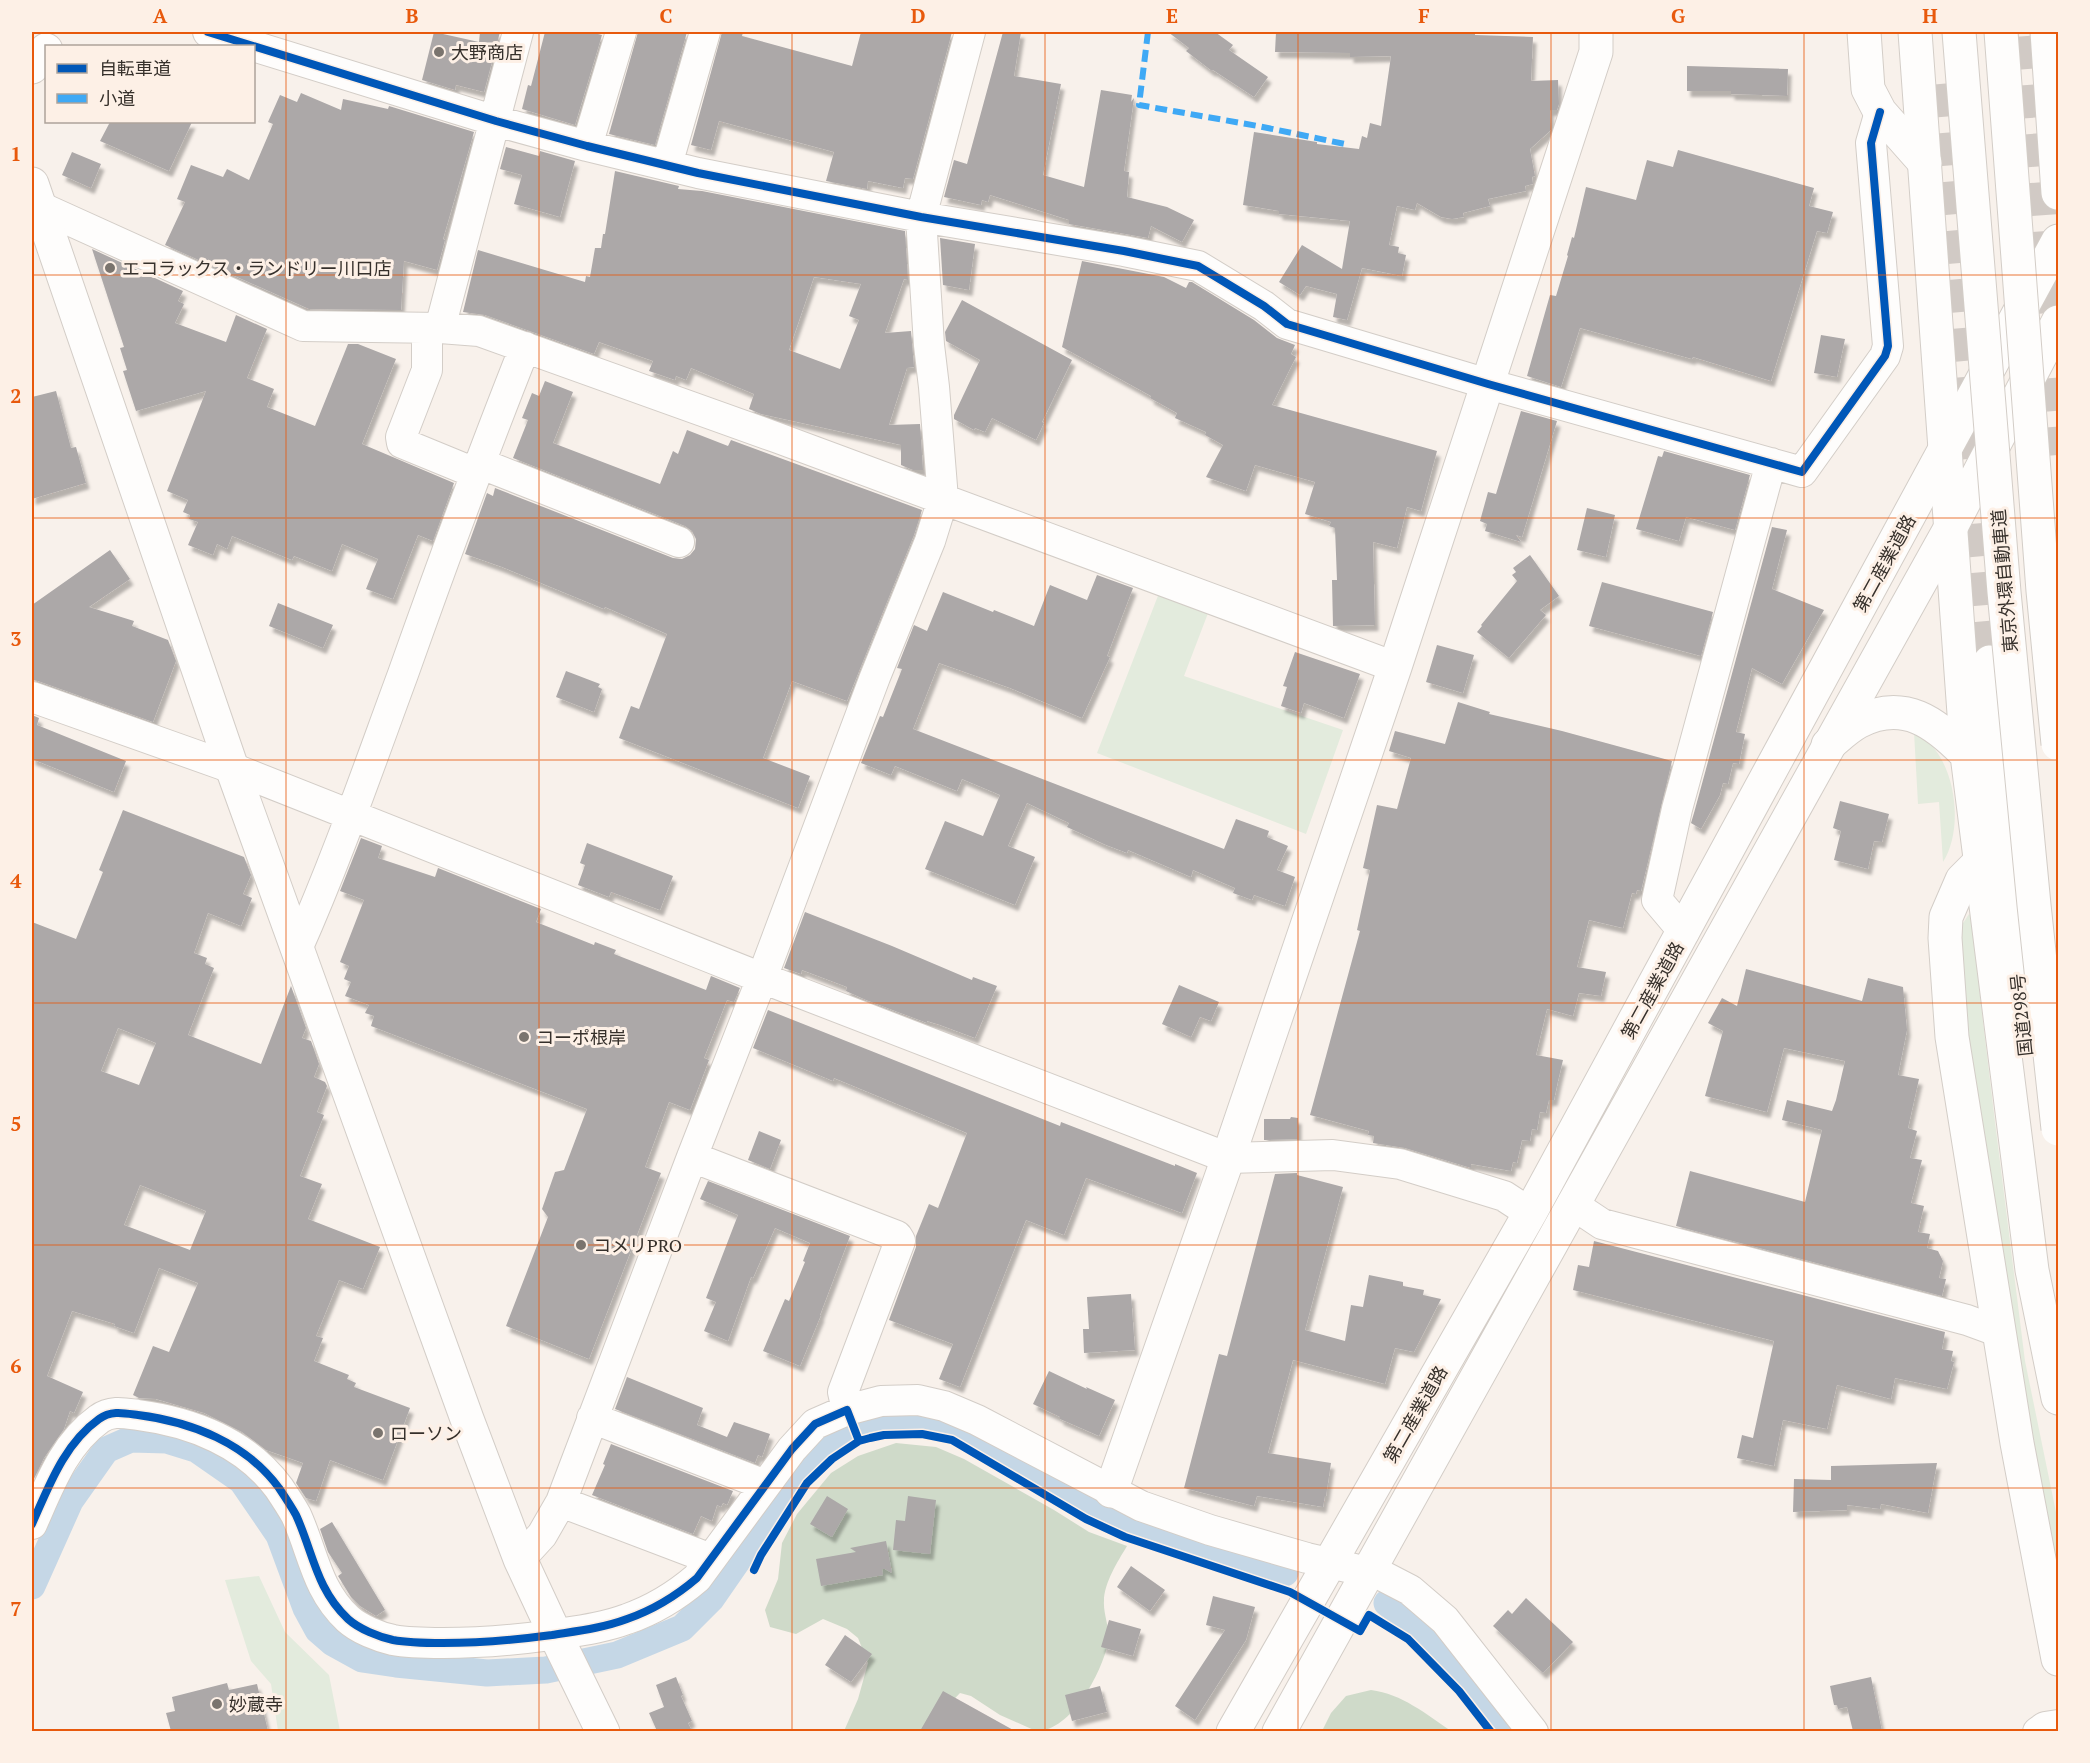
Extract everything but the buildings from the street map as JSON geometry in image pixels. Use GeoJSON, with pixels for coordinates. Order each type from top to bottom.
{"type":"FeatureCollection","features":[{"type":"Feature","properties":{"kind":"main road"},"geometry":{"type":"LineString","coordinates":[[51,45],[62,32]]}},
{"type":"Feature","properties":{"kind":"main road"},"geometry":{"type":"LineString","coordinates":[[1111,1491],[1228,1158],[1395,667],[1596,52],[1596,32]]}},
{"type":"Feature","properties":{"kind":"main road"},"geometry":{"type":"LineString","coordinates":[[1864,32],[1868,89],[1880,112],[1925,163]]}},
{"type":"Feature","properties":{"kind":"main road"},"geometry":{"type":"LineString","coordinates":[[1915,32],[1967,755],[2032,1270],[2058,1398]]}},
{"type":"Feature","properties":{"kind":"main road"},"geometry":{"type":"LineString","coordinates":[[1935,32],[1940,84]]}},
{"type":"Feature","properties":{"kind":"main road","name":"東京外環自動車道"},"geometry":{"type":"LineString","coordinates":[[1959,32],[2004,592],[2058,1129]]}},
{"type":"Feature","properties":{"kind":"main road"},"geometry":{"type":"LineString","coordinates":[[2031,32],[2058,36]]}},
{"type":"Feature","properties":{"kind":"main road"},"geometry":{"type":"LineString","coordinates":[[2031,32],[2058,193]]}},
{"type":"Feature","properties":{"kind":"main road"},"geometry":{"type":"LineString","coordinates":[[2031,32],[2043,591],[2058,744]]}},
{"type":"Feature","properties":{"kind":"main road"},"geometry":{"type":"LineString","coordinates":[[32,67],[45,51]]}},
{"type":"Feature","properties":{"kind":"main road"},"geometry":{"type":"LineString","coordinates":[[33,191],[232,768],[466,1419],[520,1558],[603,1731]]}},
{"type":"Feature","properties":{"kind":"main road","name":"第二産業道路"},"geometry":{"type":"LineString","coordinates":[[1233,1731],[1530,1213],[2058,242]]}},
{"type":"Feature","properties":{"kind":"main road","name":"第二産業道路"},"geometry":{"type":"LineString","coordinates":[[1279,1731],[1951,527],[2058,322]]}},
{"type":"Feature","properties":{"kind":"main road","name":"国道298号"},"geometry":{"type":"LineString","coordinates":[[1990,662],[2009,899],[2058,1367]]}},
{"type":"Feature","properties":{"kind":"main road"},"geometry":{"type":"LineString","coordinates":[[1828,745],[1856,723],[1875,715],[1898,712],[1921,717],[1944,731],[1967,755]]}},
{"type":"Feature","properties":{"kind":"main road"},"geometry":{"type":"LineString","coordinates":[[1981,861],[1962,880],[1946,917],[1945,938],[1952,1037],[1997,1331],[2058,1659]]}},
{"type":"Feature","properties":{"kind":"main road"},"geometry":{"type":"LineString","coordinates":[[1285,1731],[1296,1700]]}},
{"type":"Feature","properties":{"kind":"street"},"geometry":{"type":"LineString","coordinates":[[208,32],[250,45]]}},
{"type":"Feature","properties":{"kind":"street"},"geometry":{"type":"LineString","coordinates":[[518,32],[496,121],[434,328],[427,370],[401,436],[402,443],[477,468],[679,543]]}},
{"type":"Feature","properties":{"kind":"street"},"geometry":{"type":"LineString","coordinates":[[587,146],[621,32]]}},
{"type":"Feature","properties":{"kind":"street"},"geometry":{"type":"LineString","coordinates":[[667,165],[705,32]]}},
{"type":"Feature","properties":{"kind":"street"},"geometry":{"type":"LineString","coordinates":[[520,1558],[542,1535],[561,1502],[875,677],[930,541],[943,499],[929,345],[921,217],[970,32]]}},
{"type":"Feature","properties":{"kind":"street"},"geometry":{"type":"LineString","coordinates":[[255,47],[496,121],[587,146],[709,175],[921,217],[1124,251],[1198,266],[1264,306],[1287,324],[1488,384],[1802,472],[1885,356],[1888,346],[1871,143],[1880,112]]}},
{"type":"Feature","properties":{"kind":"street"},"geometry":{"type":"LineString","coordinates":[[33,191],[303,326],[479,331],[943,499],[1395,667]]}},
{"type":"Feature","properties":{"kind":"street"},"geometry":{"type":"LineString","coordinates":[[297,949],[319,901],[351,817],[477,468],[525,347]]}},
{"type":"Feature","properties":{"kind":"street"},"geometry":{"type":"LineString","coordinates":[[1684,932],[1657,900],[1677,809],[1771,464]]}},
{"type":"Feature","properties":{"kind":"street"},"geometry":{"type":"LineString","coordinates":[[32,697],[232,768],[762,978],[1228,1158],[1333,1155],[1400,1164],[1504,1197],[1530,1213]]}},
{"type":"Feature","properties":{"kind":"street"},"geometry":{"type":"LineString","coordinates":[[692,1157],[897,1236],[900,1240],[843,1392],[847,1410]]}},
{"type":"Feature","properties":{"kind":"street"},"geometry":{"type":"LineString","coordinates":[[1572,1204],[1602,1224],[1967,1320],[1997,1331]]}},
{"type":"Feature","properties":{"kind":"street"},"geometry":{"type":"LineString","coordinates":[[32,1524],[61,1462],[86,1429],[101,1417],[113,1412],[156,1418],[212,1434],[238,1449],[259,1467],[278,1486],[295,1514],[321,1585],[349,1620],[372,1633],[393,1640],[426,1643],[559,1642],[578,1632],[627,1620],[677,1595],[697,1578],[792,1449],[815,1424],[847,1410],[881,1401],[918,1400],[944,1406],[977,1420],[1141,1506],[1198,1526],[1390,1579],[1410,1590],[1445,1620],[1533,1731]]}},
{"type":"Feature","properties":{"kind":"street"},"geometry":{"type":"LineString","coordinates":[[592,1418],[765,1485]]}},
{"type":"Feature","properties":{"kind":"street"},"geometry":{"type":"LineString","coordinates":[[561,1502],[711,1559]]}},
{"type":"Feature","properties":{"kind":"street"},"geometry":{"type":"LineString","coordinates":[[2038,1731],[2045,1727],[2058,1725]]}},
{"type":"Feature","properties":{"kind":"shaded area"},"geometry":{"type":"Polygon","coordinates":[[[1161,588],[1210,608],[1184,676],[1343,730],[1306,834],[1097,753],[1161,588]]]}},
{"type":"Feature","properties":{"kind":"shaded area"},"geometry":{"type":"Polygon","coordinates":[[[1914,732],[1928,742],[1939,755],[1952,791],[1955,810],[1954,829],[1950,847],[1943,862],[1939,802],[1918,804],[1914,732]]]}},
{"type":"Feature","properties":{"kind":"shaded area"},"geometry":{"type":"Polygon","coordinates":[[[1969,914],[1975,923],[1980,996],[2025,1361],[2058,1522],[2058,1608],[1970,1090],[1958,931],[1969,914]]]}},
{"type":"Feature","properties":{"kind":"shaded area"},"geometry":{"type":"Polygon","coordinates":[[[259,1576],[285,1632],[329,1675],[340,1731],[278,1731],[271,1684],[251,1661],[225,1580],[259,1576]]]}},
{"type":"Feature","properties":{"kind":"green space"},"geometry":{"type":"Polygon","coordinates":[[[896,1443],[936,1447],[964,1459],[1089,1532],[1127,1546],[1106,1587],[1104,1606],[1109,1638],[1105,1655],[1083,1698],[1061,1722],[1049,1729],[1036,1731],[1000,1715],[971,1696],[960,1693],[939,1715],[931,1731],[844,1731],[858,1699],[868,1663],[858,1638],[847,1629],[823,1619],[796,1634],[770,1627],[765,1610],[778,1579],[782,1543],[797,1514],[831,1473],[858,1456],[896,1443]]]}},
{"type":"Feature","properties":{"kind":"green space"},"geometry":{"type":"Polygon","coordinates":[[[1371,1690],[1403,1700],[1451,1731],[1322,1731],[1331,1713],[1346,1696],[1371,1690]]]}},
{"type":"Feature","properties":{"kind":"waterway"},"geometry":{"type":"LineString","coordinates":[[32,1586],[70,1501],[106,1450],[131,1439],[167,1440],[196,1449],[242,1481],[279,1535],[306,1608],[318,1630],[333,1643],[362,1659],[396,1664],[487,1673],[546,1670],[617,1655],[682,1628],[711,1599],[783,1495],[827,1445],[847,1432],[873,1424],[902,1419],[924,1420],[951,1427],[1090,1508],[1140,1530],[1285,1573]]}},
{"type":"Feature","properties":{"kind":"waterway"},"geometry":{"type":"LineString","coordinates":[[1387,1603],[1413,1623],[1432,1642],[1505,1732]]}},
{"type":"Feature","properties":{"kind":"tunnel"},"geometry":{"type":"LineString","coordinates":[[2026,36],[2058,455]]}},
{"type":"Feature","properties":{"kind":"tunnel"},"geometry":{"type":"LineString","coordinates":[[1940,84],[1990,662]]}},
{"type":"Feature","properties":{"kind":"marked path"},"geometry":{"type":"LineString","coordinates":[[1148,32],[1139,105],[1345,144]]}},
{"type":"Feature","properties":{"kind":"cycle path"},"geometry":{"type":"LineString","coordinates":[[208,32],[250,45]]}},
{"type":"Feature","properties":{"kind":"cycle path"},"geometry":{"type":"LineString","coordinates":[[255,47],[496,121],[698,173],[921,217],[1124,251],[1198,266],[1264,306],[1287,324],[1488,384],[1802,472],[1885,356],[1888,346],[1871,143],[1880,112]]}},
{"type":"Feature","properties":{"kind":"cycle path"},"geometry":{"type":"LineString","coordinates":[[32,1524],[51,1481],[67,1453],[87,1429],[99,1419],[113,1413],[158,1418],[198,1429],[216,1437],[234,1447],[266,1472],[296,1515],[316,1570],[329,1595],[348,1619],[358,1626],[382,1637],[405,1642],[457,1643],[511,1640],[609,1625],[664,1602],[697,1578],[792,1449],[815,1424],[847,1410],[859,1441]]}},
{"type":"Feature","properties":{"kind":"cycle path"},"geometry":{"type":"LineString","coordinates":[[754,1570],[761,1555],[807,1483],[832,1459],[859,1441],[884,1435],[922,1434],[952,1440],[1086,1519],[1125,1537],[1290,1592],[1360,1631],[1369,1615],[1408,1639],[1459,1691],[1491,1732]]}},
{"type":"Feature","properties":{"kind":"place","name":"大野商店"},"geometry":{"type":"Point","coordinates":[439,52]}},
{"type":"Feature","properties":{"kind":"place","name":"エコラックス・ランドリー川口店"},"geometry":{"type":"Point","coordinates":[110,268]}},
{"type":"Feature","properties":{"kind":"place","name":"コーポ根岸"},"geometry":{"type":"Point","coordinates":[524,1037]}},
{"type":"Feature","properties":{"kind":"place","name":"コメリPRO"},"geometry":{"type":"Point","coordinates":[581,1245]}},
{"type":"Feature","properties":{"kind":"place","name":"ローソン"},"geometry":{"type":"Point","coordinates":[378,1433]}},
{"type":"Feature","properties":{"kind":"place","name":"妙蔵寺"},"geometry":{"type":"Point","coordinates":[217,1704]}}]}
